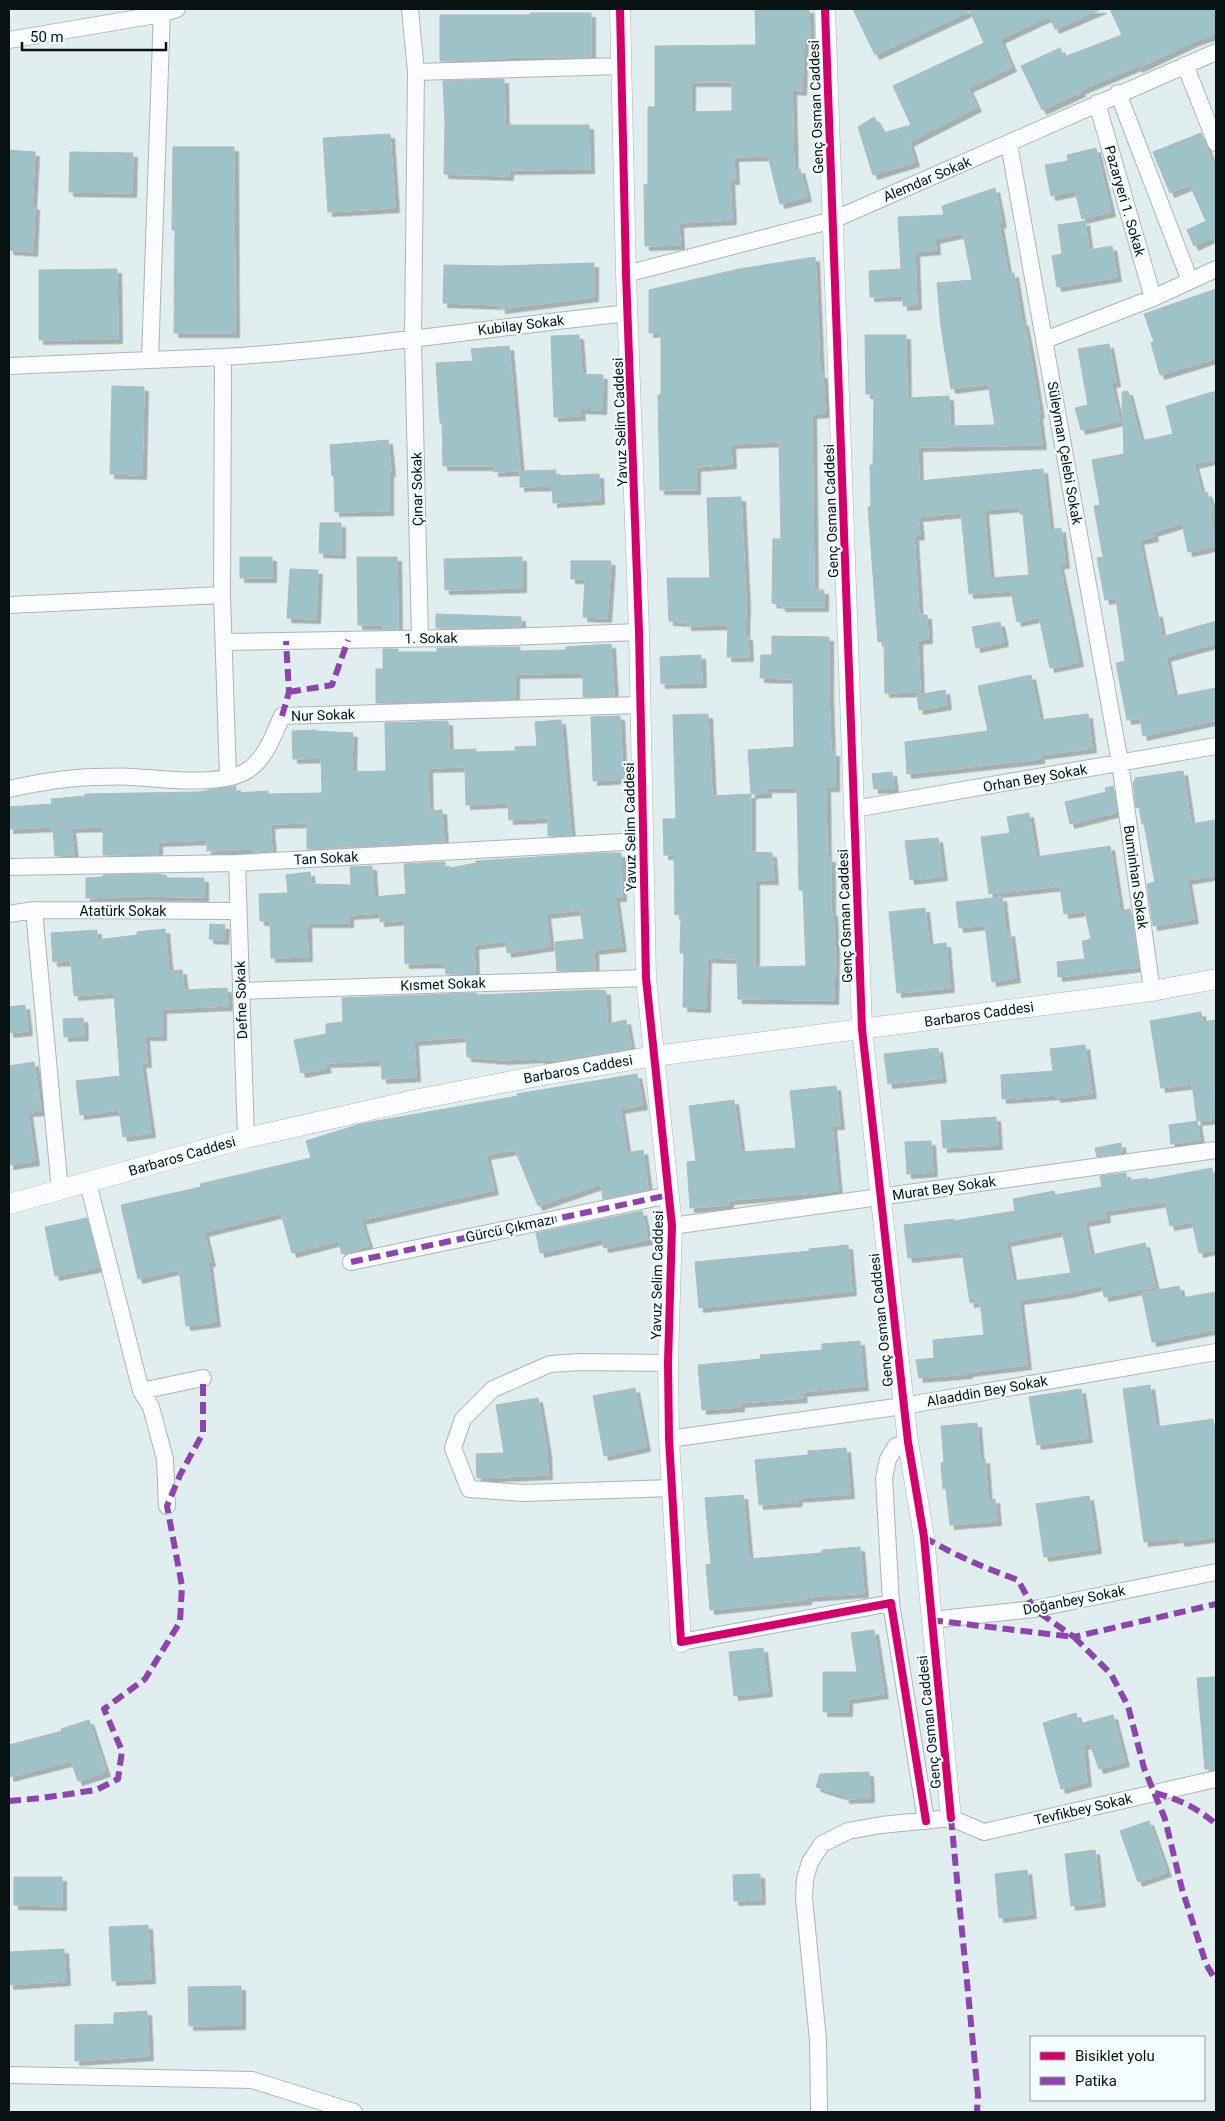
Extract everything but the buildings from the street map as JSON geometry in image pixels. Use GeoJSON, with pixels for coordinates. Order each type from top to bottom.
{"type":"FeatureCollection","features":[{"type":"Feature","properties":{"kind":"street","name":"Çınar Sokak"},"geometry":{"type":"LineString","coordinates":[[410,9],[416,72],[413,340],[420,638]]}},
{"type":"Feature","properties":{"kind":"street","name":"Yavuz Selim Caddesi"},"geometry":{"type":"LineString","coordinates":[[620,9],[626,274],[629,313],[639,632],[646,978],[672,1226],[668,1363],[669,1439],[681,1642]]}},
{"type":"Feature","properties":{"kind":"street","name":"Genç Osman Caddesi"},"geometry":{"type":"LineString","coordinates":[[825,9],[862,1029],[903,1406],[924,1537],[951,1818]]}},
{"type":"Feature","properties":{"kind":"street"},"geometry":{"type":"LineString","coordinates":[[9,40],[167,11],[150,360]]}},
{"type":"Feature","properties":{"kind":"street","name":"Alemdar Sokak"},"geometry":{"type":"LineString","coordinates":[[626,274],[833,220],[1009,144],[1118,93],[1216,52]]}},
{"type":"Feature","properties":{"kind":"street"},"geometry":{"type":"LineString","coordinates":[[1185,64],[1216,143]]}},
{"type":"Feature","properties":{"kind":"street"},"geometry":{"type":"LineString","coordinates":[[416,72],[622,66]]}},
{"type":"Feature","properties":{"kind":"street"},"geometry":{"type":"LineString","coordinates":[[1118,93],[1190,281]]}},
{"type":"Feature","properties":{"kind":"street","name":"Pazaryeri 1. Sokak"},"geometry":{"type":"LineString","coordinates":[[1098,103],[1153,298]]}},
{"type":"Feature","properties":{"kind":"street","name":"Süleyman Çelebi Sokak"},"geometry":{"type":"LineString","coordinates":[[1009,144],[1120,763]]}},
{"type":"Feature","properties":{"kind":"street"},"geometry":{"type":"LineString","coordinates":[[1045,340],[1153,298],[1216,269]]}},
{"type":"Feature","properties":{"kind":"street","name":"Kubilay Sokak"},"geometry":{"type":"LineString","coordinates":[[9,366],[273,354],[413,340],[511,326],[629,313]]}},
{"type":"Feature","properties":{"kind":"street"},"geometry":{"type":"LineString","coordinates":[[223,357],[222,594],[228,777]]}},
{"type":"Feature","properties":{"kind":"street"},"geometry":{"type":"LineString","coordinates":[[9,605],[222,594]]}},
{"type":"Feature","properties":{"kind":"street","name":"1. Sokak"},"geometry":{"type":"LineString","coordinates":[[224,642],[508,637],[639,632]]}},
{"type":"Feature","properties":{"kind":"street","name":"Nur Sokak"},"geometry":{"type":"LineString","coordinates":[[9,789],[47,780],[90,777],[134,777],[178,781],[228,777],[247,771],[266,752],[282,716],[640,705]]}},
{"type":"Feature","properties":{"kind":"street","name":"Orhan Bey Sokak"},"geometry":{"type":"LineString","coordinates":[[854,809],[1216,746]]}},
{"type":"Feature","properties":{"kind":"street","name":"Buminhan Sokak"},"geometry":{"type":"LineString","coordinates":[[1120,763],[1152,991]]}},
{"type":"Feature","properties":{"kind":"street","name":"Tan Sokak"},"geometry":{"type":"LineString","coordinates":[[9,867],[237,863],[643,841]]}},
{"type":"Feature","properties":{"kind":"street","name":"Defne Sokak"},"geometry":{"type":"LineString","coordinates":[[237,863],[246,1138]]}},
{"type":"Feature","properties":{"kind":"street"},"geometry":{"type":"LineString","coordinates":[[34,910],[60,1191]]}},
{"type":"Feature","properties":{"kind":"street","name":"Atatürk Sokak"},"geometry":{"type":"LineString","coordinates":[[9,914],[34,910],[238,911]]}},
{"type":"Feature","properties":{"kind":"street","name":"Kısmet Sokak"},"geometry":{"type":"LineString","coordinates":[[241,991],[646,978]]}},
{"type":"Feature","properties":{"kind":"street","name":"Barbaros Caddesi"},"geometry":{"type":"LineString","coordinates":[[9,1204],[88,1184],[246,1138],[419,1099],[655,1056],[1152,991],[1216,979]]}},
{"type":"Feature","properties":{"kind":"street","name":"Murat Bey Sokak"},"geometry":{"type":"LineString","coordinates":[[672,1226],[1216,1150]]}},
{"type":"Feature","properties":{"kind":"street"},"geometry":{"type":"LineString","coordinates":[[88,1184],[141,1391],[151,1407],[165,1460],[167,1506]]}},
{"type":"Feature","properties":{"kind":"street","name":"Gürcü Çıkmazı"},"geometry":{"type":"LineString","coordinates":[[351,1262],[669,1195]]}},
{"type":"Feature","properties":{"kind":"street","name":"Alaaddin Bey Sokak"},"geometry":{"type":"LineString","coordinates":[[669,1439],[903,1406],[1216,1352]]}},
{"type":"Feature","properties":{"kind":"street"},"geometry":{"type":"LineString","coordinates":[[668,1363],[581,1362],[550,1364],[493,1389],[462,1419],[453,1448],[469,1489],[523,1493],[673,1488]]}},
{"type":"Feature","properties":{"kind":"street"},"geometry":{"type":"LineString","coordinates":[[141,1391],[204,1378]]}},
{"type":"Feature","properties":{"kind":"street"},"geometry":{"type":"LineString","coordinates":[[908,1442],[896,1446],[888,1458],[884,1478],[891,1603],[926,1821]]}},
{"type":"Feature","properties":{"kind":"street","name":"Doğanbey Sokak"},"geometry":{"type":"LineString","coordinates":[[931,1620],[1034,1609],[1216,1572]]}},
{"type":"Feature","properties":{"kind":"street"},"geometry":{"type":"LineString","coordinates":[[681,1642],[891,1603]]}},
{"type":"Feature","properties":{"kind":"street","name":"Tevfikbey Sokak"},"geometry":{"type":"LineString","coordinates":[[951,1818],[984,1832],[1216,1778]]}},
{"type":"Feature","properties":{"kind":"street"},"geometry":{"type":"LineString","coordinates":[[819,2112],[818,2040],[804,1898],[805,1879],[810,1862],[822,1844],[848,1831],[951,1818]]}},
{"type":"Feature","properties":{"kind":"street"},"geometry":{"type":"LineString","coordinates":[[9,2076],[252,2080],[354,2112]]}},
{"type":"Feature","properties":{"kind":"marked path"},"geometry":{"type":"LineString","coordinates":[[289,692],[332,685],[348,640]]}},
{"type":"Feature","properties":{"kind":"marked path"},"geometry":{"type":"LineString","coordinates":[[282,716],[289,692],[286,641]]}},
{"type":"Feature","properties":{"kind":"marked path"},"geometry":{"type":"LineString","coordinates":[[351,1262],[669,1195]]}},
{"type":"Feature","properties":{"kind":"marked path"},"geometry":{"type":"LineString","coordinates":[[9,1801],[96,1790],[118,1779],[122,1751],[104,1709],[145,1679],[180,1622],[182,1586],[167,1506],[180,1475],[203,1433],[203,1378]]}},
{"type":"Feature","properties":{"kind":"marked path"},"geometry":{"type":"LineString","coordinates":[[924,1537],[970,1561],[1018,1580],[1034,1609],[1074,1637],[1216,1604]]}},
{"type":"Feature","properties":{"kind":"marked path"},"geometry":{"type":"LineString","coordinates":[[931,1620],[1074,1637],[1111,1674],[1128,1706],[1144,1768],[1165,1819],[1182,1889],[1206,1964],[1216,1981]]}},
{"type":"Feature","properties":{"kind":"marked path"},"geometry":{"type":"LineString","coordinates":[[1155,1793],[1187,1805],[1202,1813],[1216,1824]]}},
{"type":"Feature","properties":{"kind":"marked path"},"geometry":{"type":"LineString","coordinates":[[951,1818],[978,2095],[977,2112]]}},
{"type":"Feature","properties":{"kind":"cycle path"},"geometry":{"type":"LineString","coordinates":[[620,9],[626,274],[639,632],[646,978],[672,1226],[668,1363],[669,1439],[681,1642],[891,1603],[926,1821]]}},
{"type":"Feature","properties":{"kind":"cycle path"},"geometry":{"type":"LineString","coordinates":[[825,9],[862,1029],[908,1442],[924,1537],[951,1818]]}}]}
